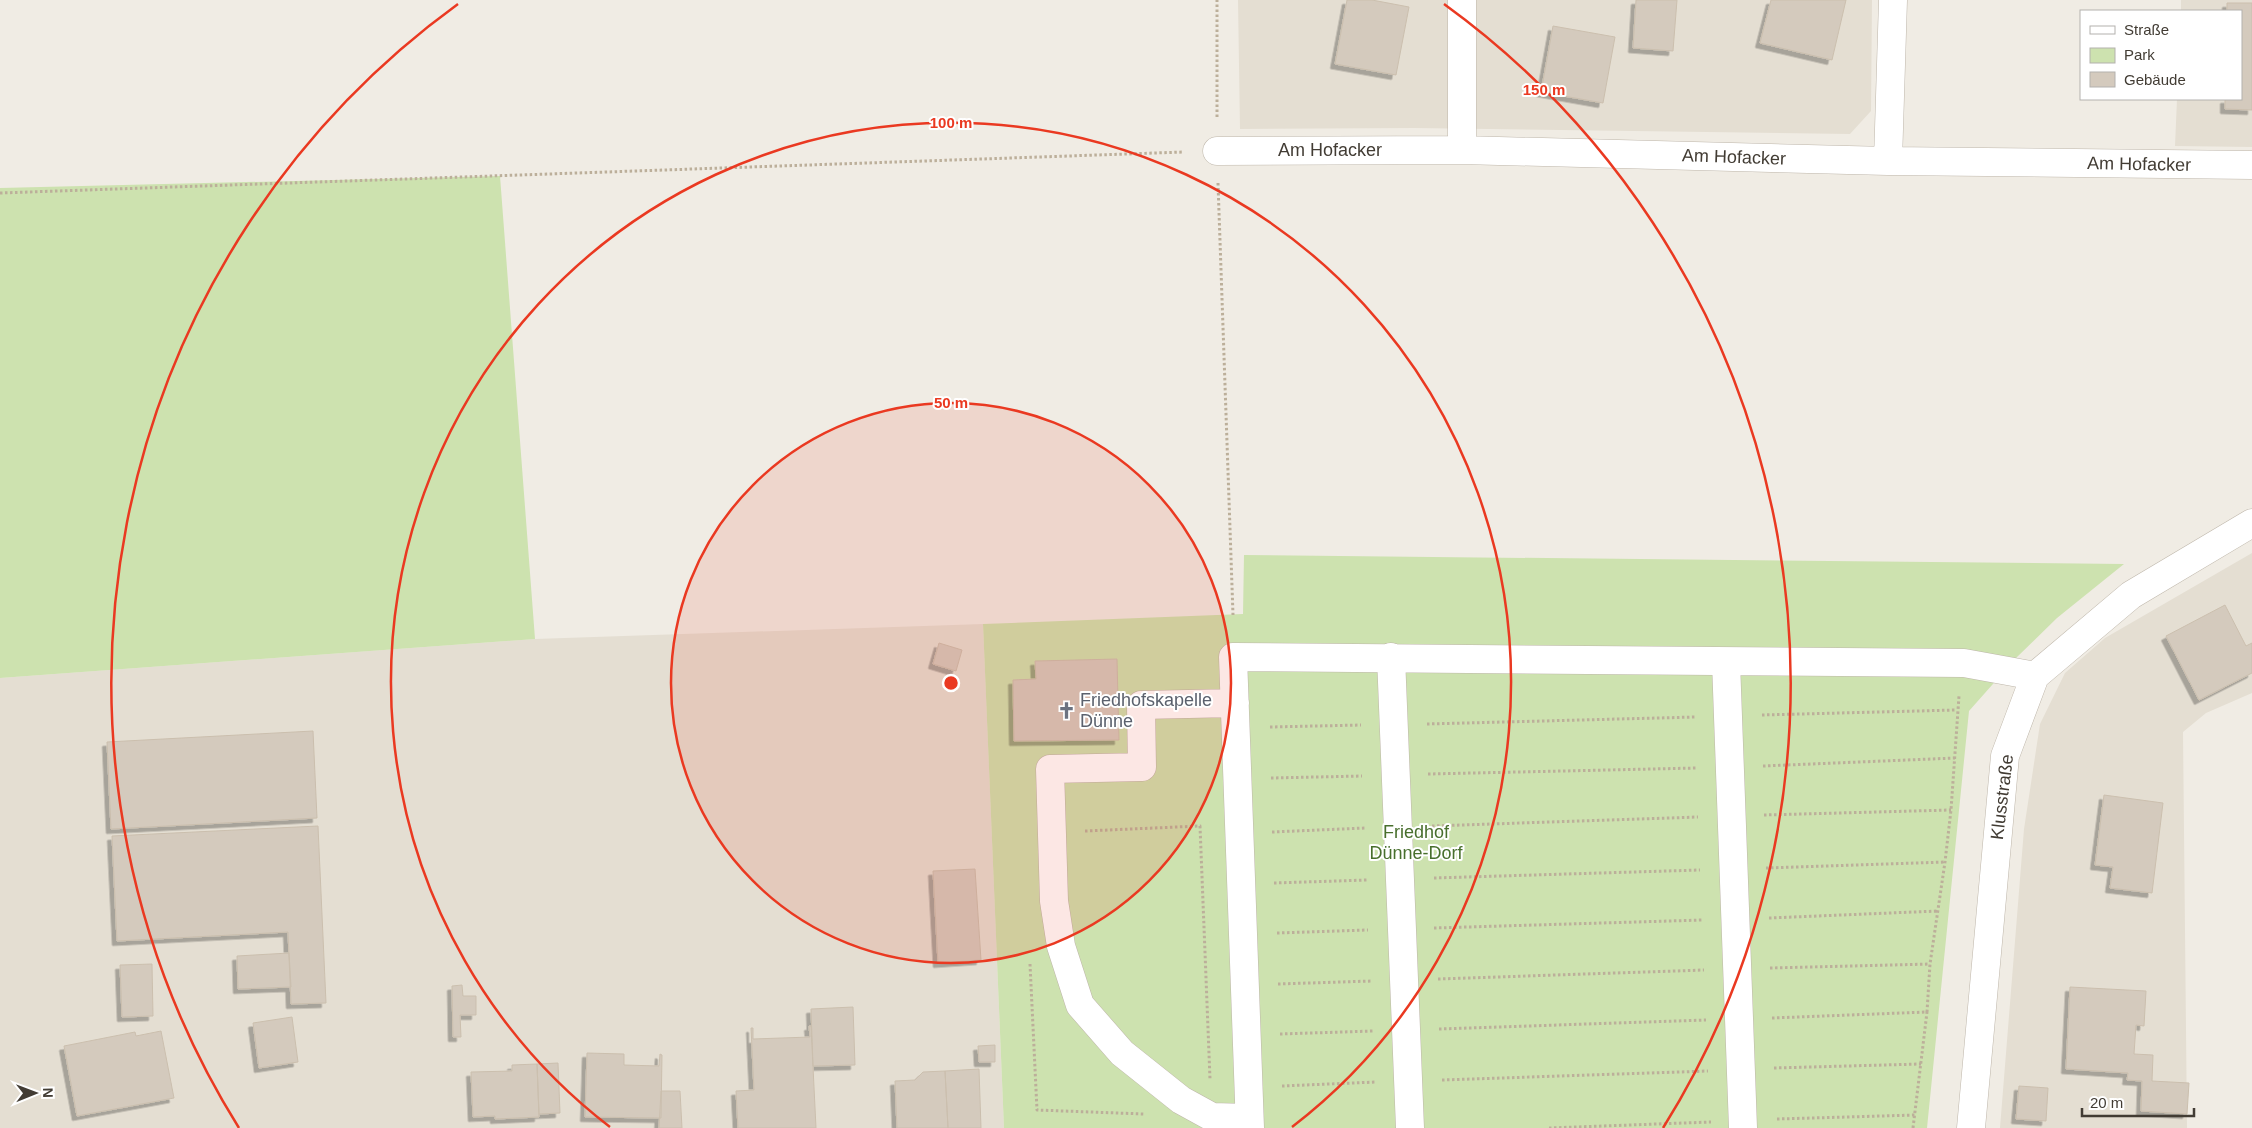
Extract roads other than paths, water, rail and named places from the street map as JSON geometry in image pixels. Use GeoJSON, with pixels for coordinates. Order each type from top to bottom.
{"type":"FeatureCollection","features":[{"type":"Feature","properties":{"kind":"street"},"geometry":{"type":"LineString","coordinates":[[1462,0],[1462,150]]}},
{"type":"Feature","properties":{"kind":"street"},"geometry":{"type":"LineString","coordinates":[[1888,161],[1893,0]]}},
{"type":"Feature","properties":{"kind":"street","name":"Am Hofacker"},"geometry":{"type":"LineString","coordinates":[[1217,151],[1462,150],[1888,161],[2252,165]]}},
{"type":"Feature","properties":{"kind":"street","name":"Klusstraße"},"geometry":{"type":"LineString","coordinates":[[1971,1128],[2004,756],[2036,676],[2131,594],[2252,523]]}},
{"type":"Feature","properties":{"kind":"street"},"geometry":{"type":"LineString","coordinates":[[1235,715],[1141,705],[1142,767],[1050,769],[1054,901],[1061,946],[1080,1005],[1122,1053],[1181,1100],[1212,1117],[1250,1123],[1235,715],[1232,657],[1964,663],[2036,676]]}},
{"type":"Feature","properties":{"kind":"street"},"geometry":{"type":"LineString","coordinates":[[1391,657],[1410,1128]]}},
{"type":"Feature","properties":{"kind":"street"},"geometry":{"type":"LineString","coordinates":[[1726,662],[1743,1128]]}},
{"type":"Feature","properties":{"kind":"place","name":"Friedhofskapelle Dünne"},"geometry":{"type":"Point","coordinates":[1066,710]}},
{"type":"Feature","properties":{"kind":"park label","name":"Friedhof Dünne-Dorf"},"geometry":{"type":"Point","coordinates":[1416,842]}}]}
